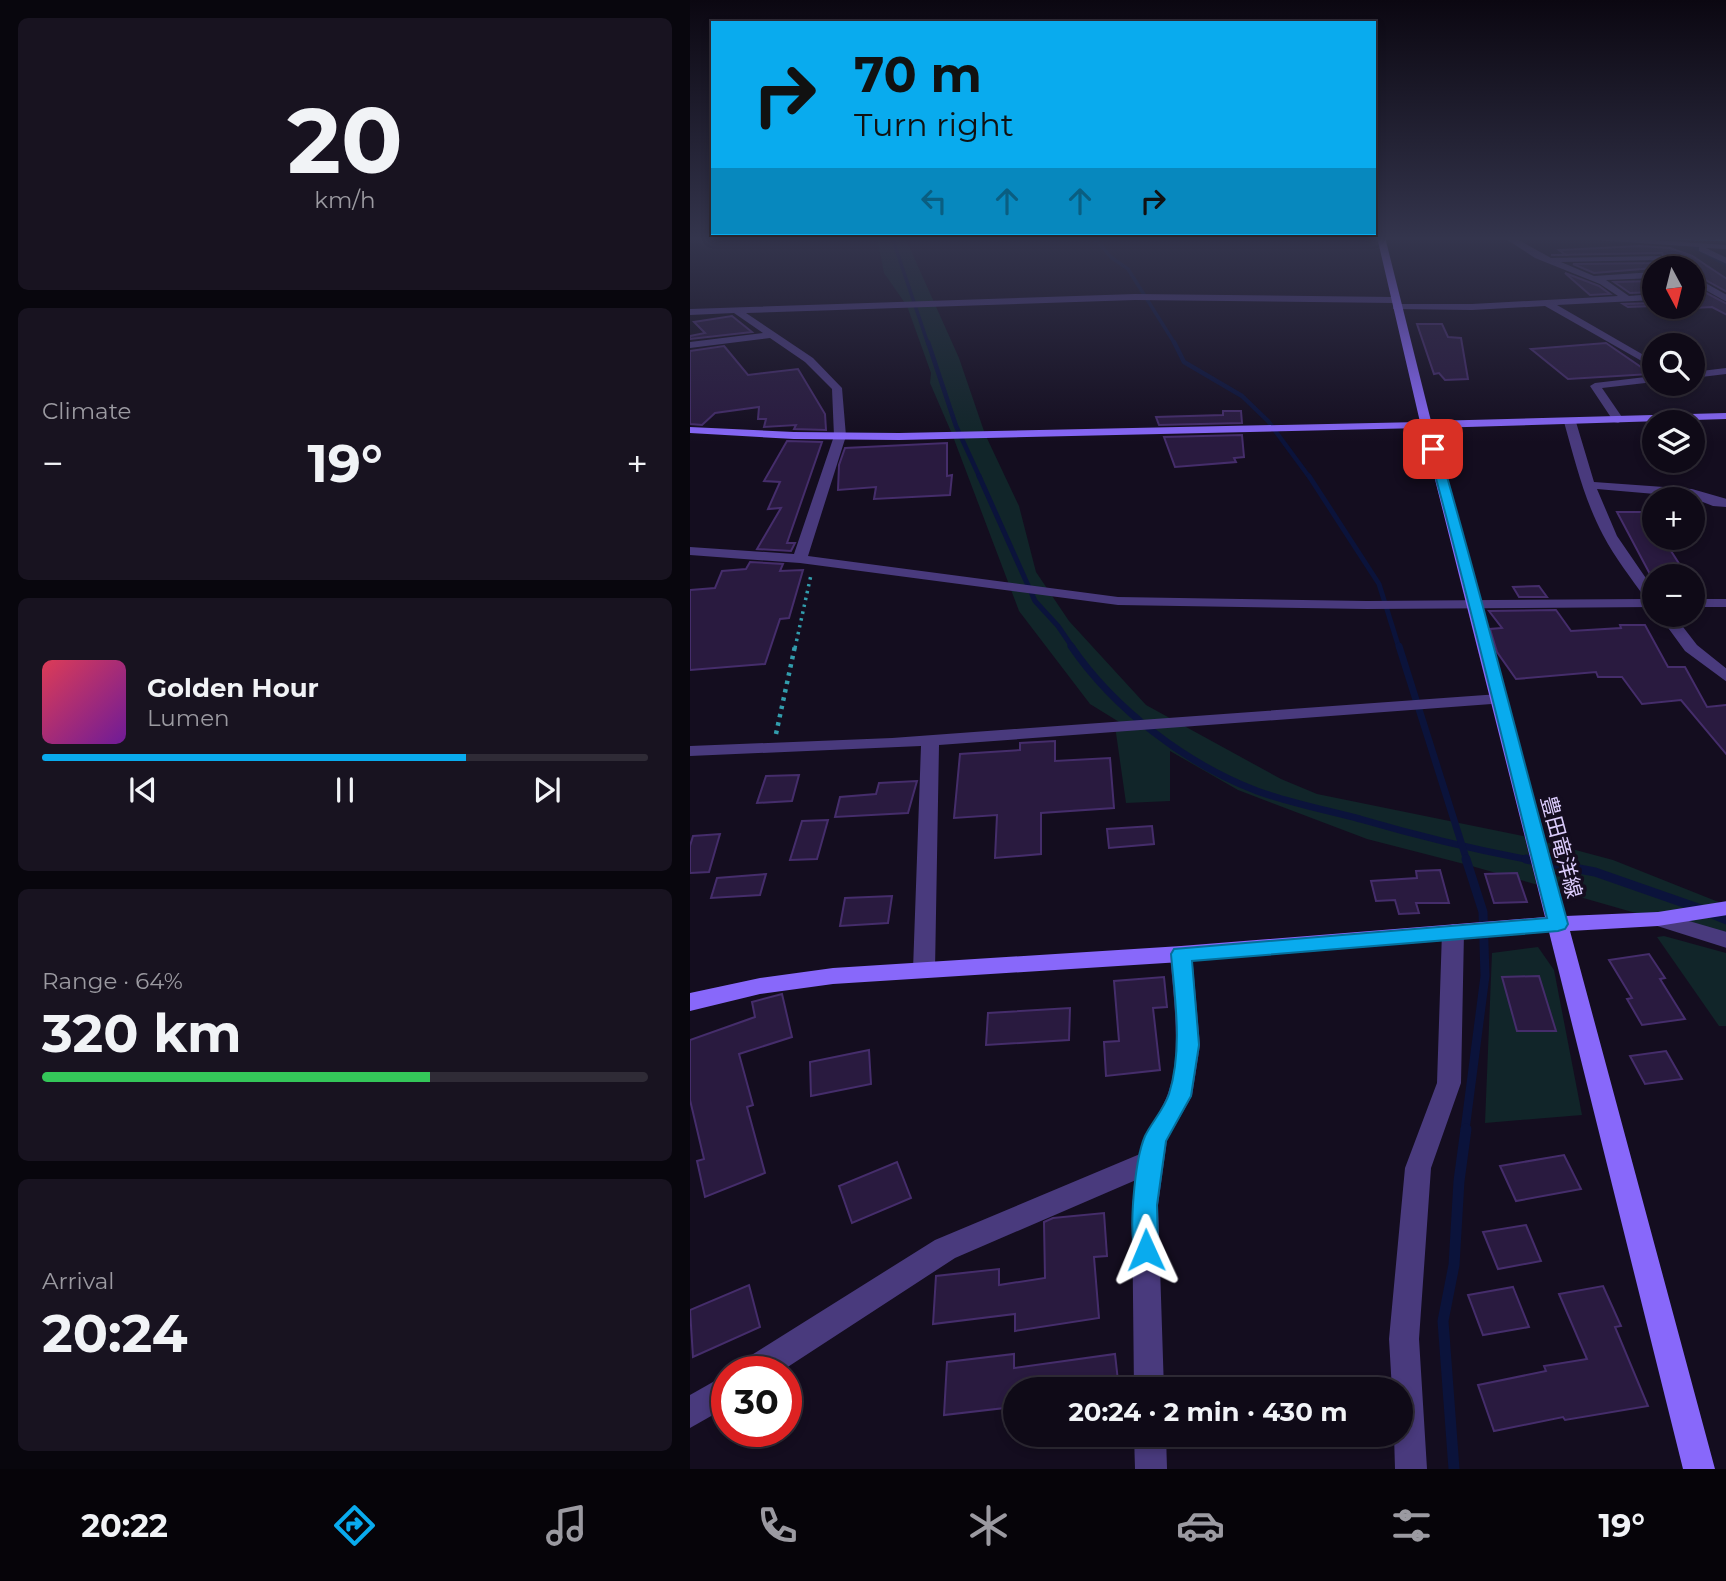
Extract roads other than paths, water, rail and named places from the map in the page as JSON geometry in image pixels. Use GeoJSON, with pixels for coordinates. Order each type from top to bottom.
{"type":"FeatureCollection","features":[{"type":"Feature","properties":{"kind":"main road","name":"豊田竜洋線"},"geometry":{"type":"LineString","coordinates":[[1396,306],[1426,426],[1477,604],[1498,699],[1699,1469]]}},
{"type":"Feature","properties":{"kind":"main road"},"geometry":{"type":"LineString","coordinates":[[690,430],[741,435],[840,436],[1426,426],[1727,416]]}},
{"type":"Feature","properties":{"kind":"main road"},"geometry":{"type":"LineString","coordinates":[[690,1002],[760,986],[832,976],[1658,919],[1727,908]]}},
{"type":"Feature","properties":{"kind":"street"},"geometry":{"type":"LineString","coordinates":[[690,312],[891,306]]}},
{"type":"Feature","properties":{"kind":"street"},"geometry":{"type":"LineString","coordinates":[[1444,306],[1493,306]]}},
{"type":"Feature","properties":{"kind":"street"},"geometry":{"type":"LineString","coordinates":[[1552,306],[1642,357]]}},
{"type":"Feature","properties":{"kind":"street"},"geometry":{"type":"LineString","coordinates":[[737,311],[809,360],[837,388],[840,436],[807,559]]}},
{"type":"Feature","properties":{"kind":"street"},"geometry":{"type":"LineString","coordinates":[[690,345],[772,335]]}},
{"type":"Feature","properties":{"kind":"street"},"geometry":{"type":"LineString","coordinates":[[1705,373],[1727,370]]}},
{"type":"Feature","properties":{"kind":"street"},"geometry":{"type":"LineString","coordinates":[[1618,420],[1595,386],[1642,380]]}},
{"type":"Feature","properties":{"kind":"street"},"geometry":{"type":"LineString","coordinates":[[1570,422],[1588,485],[1618,550],[1642,585]]}},
{"type":"Feature","properties":{"kind":"street"},"geometry":{"type":"LineString","coordinates":[[1588,485],[1692,493],[1718,503],[1727,503]]}},
{"type":"Feature","properties":{"kind":"street"},"geometry":{"type":"LineString","coordinates":[[690,551],[807,559],[1118,601],[1477,604],[1642,602]]}},
{"type":"Feature","properties":{"kind":"street"},"geometry":{"type":"LineString","coordinates":[[1705,603],[1727,603]]}},
{"type":"Feature","properties":{"kind":"street"},"geometry":{"type":"LineString","coordinates":[[1675,627],[1691,648],[1727,677]]}},
{"type":"Feature","properties":{"kind":"street"},"geometry":{"type":"LineString","coordinates":[[690,751],[930,740],[1360,706],[1498,699]]}},
{"type":"Feature","properties":{"kind":"street"},"geometry":{"type":"LineString","coordinates":[[924,970],[930,740]]}},
{"type":"Feature","properties":{"kind":"street"},"geometry":{"type":"LineString","coordinates":[[1658,919],[1727,940]]}},
{"type":"Feature","properties":{"kind":"street"},"geometry":{"type":"LineString","coordinates":[[1411,1469],[1404,1339],[1418,1168],[1449,1083],[1453,932]]}},
{"type":"Feature","properties":{"kind":"street"},"geometry":{"type":"LineString","coordinates":[[1149,1377],[1145,1205],[1155,1139],[1180,1096],[1188,1045],[1181,954]]}},
{"type":"Feature","properties":{"kind":"street"},"geometry":{"type":"LineString","coordinates":[[778,1356],[945,1249],[1152,1161]]}},
{"type":"Feature","properties":{"kind":"street"},"geometry":{"type":"LineString","coordinates":[[690,1413],[711,1399]]}},
{"type":"Feature","properties":{"kind":"street"},"geometry":{"type":"LineString","coordinates":[[1150,1447],[1151,1469]]}},
{"type":"Feature","properties":{"kind":"waterway"},"geometry":{"type":"LineString","coordinates":[[915,306],[928,344]]}},
{"type":"Feature","properties":{"kind":"waterway"},"geometry":{"type":"LineString","coordinates":[[1151,306],[1175,344]]}},
{"type":"Feature","properties":{"kind":"waterway"},"geometry":{"type":"LineString","coordinates":[[928,342],[956,426],[980,478]]}},
{"type":"Feature","properties":{"kind":"waterway"},"geometry":{"type":"LineString","coordinates":[[1175,344],[1184,362],[1242,396],[1268,421],[1310,478]]}},
{"type":"Feature","properties":{"kind":"waterway"},"geometry":{"type":"LineString","coordinates":[[979,476],[1035,601],[1058,626],[1073,648]]}},
{"type":"Feature","properties":{"kind":"waterway"},"geometry":{"type":"LineString","coordinates":[[1309,476],[1379,584],[1399,648]]}},
{"type":"Feature","properties":{"kind":"waterway"},"geometry":{"type":"LineString","coordinates":[[1071,646],[1088,669],[1130,712],[1178,750],[1230,780],[1295,803],[1462,845]]}},
{"type":"Feature","properties":{"kind":"waterway"},"geometry":{"type":"LineString","coordinates":[[1399,646],[1462,845]]}},
{"type":"Feature","properties":{"kind":"waterway"},"geometry":{"type":"LineString","coordinates":[[1462,845],[1535,861]]}},
{"type":"Feature","properties":{"kind":"waterway"},"geometry":{"type":"LineString","coordinates":[[1462,845],[1467,861]]}},
{"type":"Feature","properties":{"kind":"waterway"},"geometry":{"type":"LineString","coordinates":[[1465,1130],[1485,976],[1483,912],[1466,859]]}},
{"type":"Feature","properties":{"kind":"waterway"},"geometry":{"type":"LineString","coordinates":[[1526,859],[1595,872],[1701,909]]}},
{"type":"Feature","properties":{"kind":"waterway"},"geometry":{"type":"LineString","coordinates":[[1712,914],[1727,920]]}},
{"type":"Feature","properties":{"kind":"waterway"},"geometry":{"type":"LineString","coordinates":[[1454,1469],[1443,1321],[1454,1265],[1459,1181],[1466,1129]]}}]}
